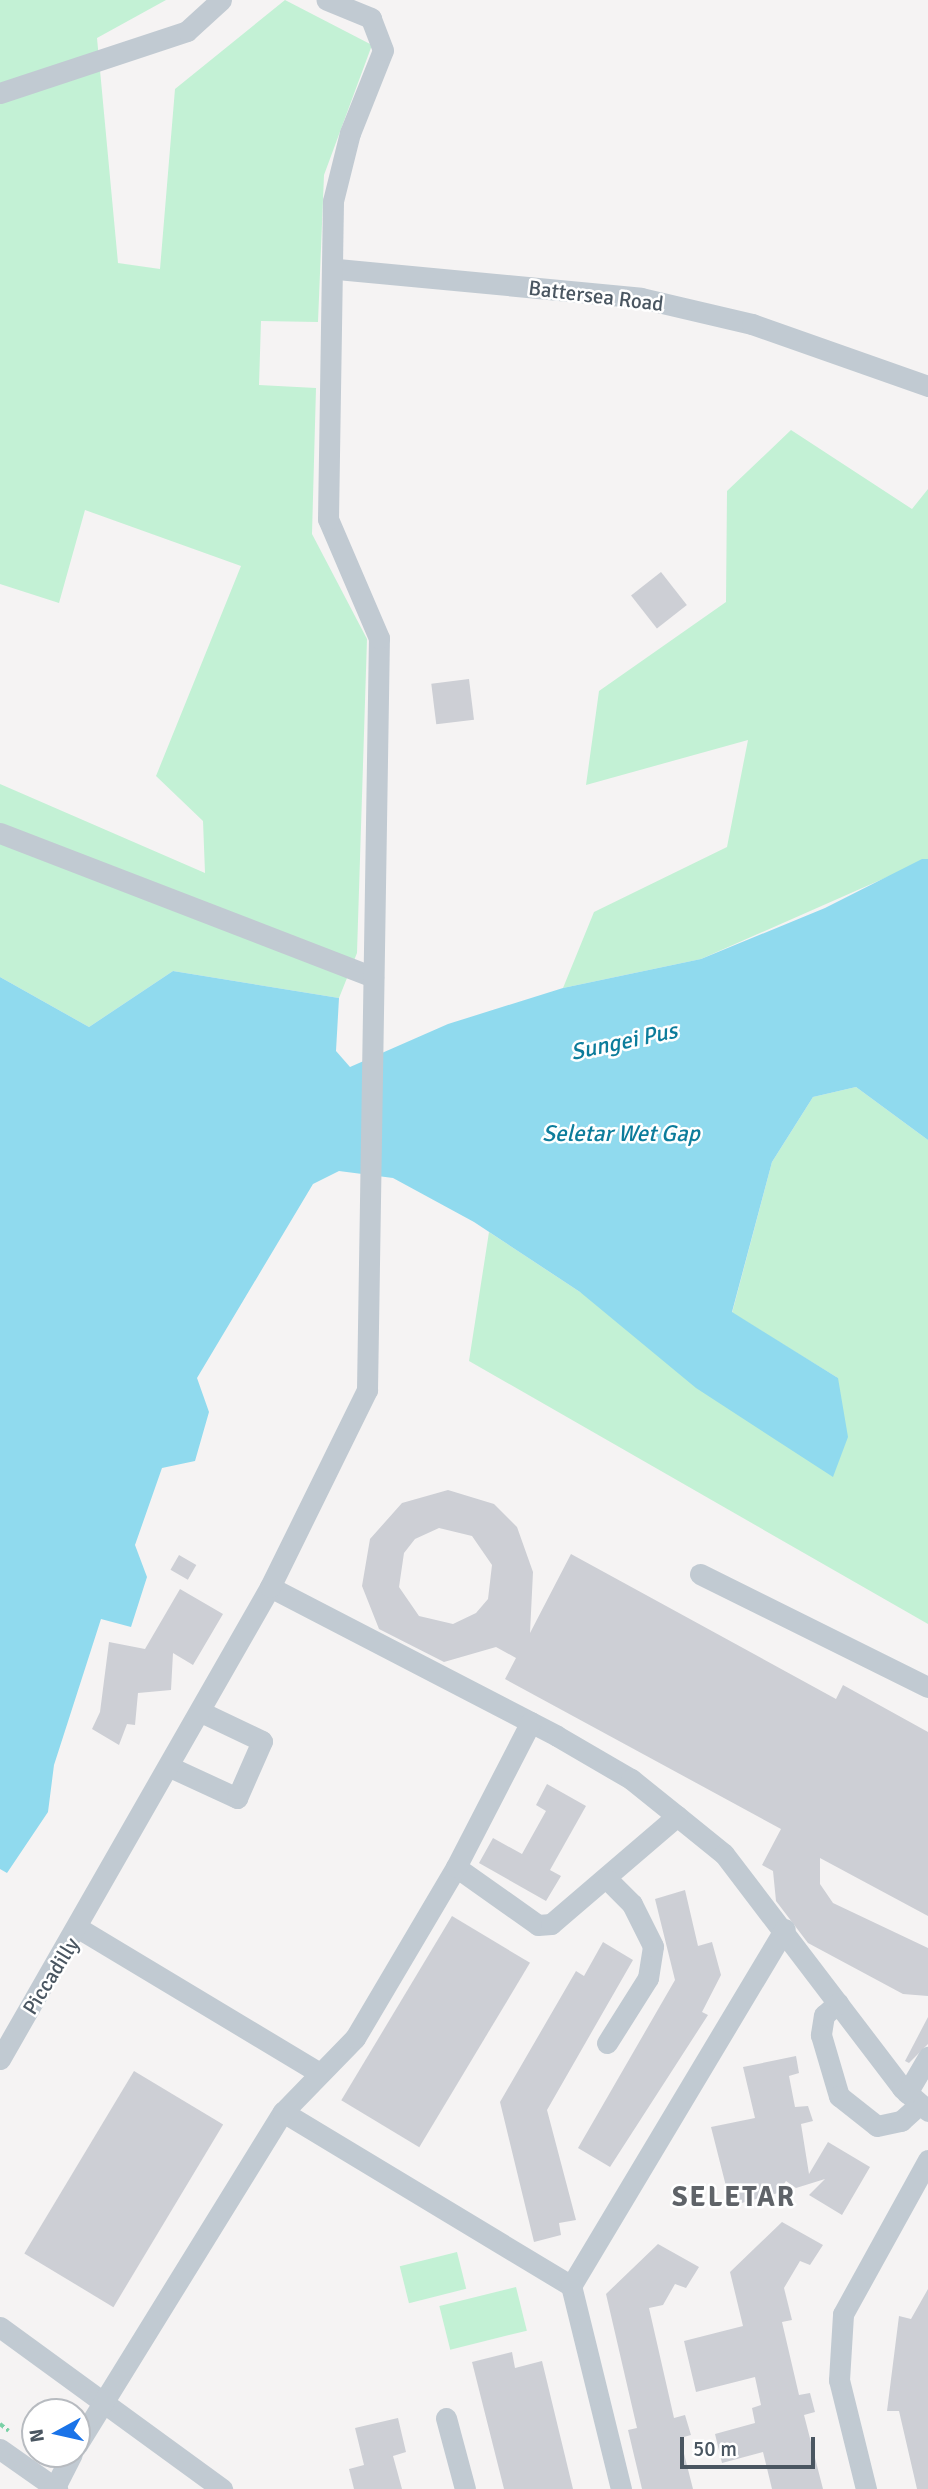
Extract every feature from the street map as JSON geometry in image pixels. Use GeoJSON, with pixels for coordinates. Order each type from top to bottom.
{"type":"FeatureCollection","features":[{"type":"Feature","properties":{"kind":"street"},"geometry":{"type":"LineString","coordinates":[[0,93],[187,31],[220,0]]}},
{"type":"Feature","properties":{"kind":"street","name":"Piccadilly"},"geometry":{"type":"LineString","coordinates":[[0,2059],[80,1929],[270,1587],[367,1390],[379,638],[328,519],[337,270],[334,201],[350,133],[383,50],[371,18],[327,0]]}},
{"type":"Feature","properties":{"kind":"street","name":"Battersea Road"},"geometry":{"type":"LineString","coordinates":[[337,270],[641,298],[752,324],[928,386]]}},
{"type":"Feature","properties":{"kind":"street"},"geometry":{"type":"LineString","coordinates":[[0,833],[373,976]]}},
{"type":"Feature","properties":{"kind":"street"},"geometry":{"type":"LineString","coordinates":[[700,1574],[928,1687]]}},
{"type":"Feature","properties":{"kind":"street"},"geometry":{"type":"LineString","coordinates":[[270,1587],[531,1722],[631,1779],[724,1854],[918,2103]]}},
{"type":"Feature","properties":{"kind":"street"},"geometry":{"type":"LineString","coordinates":[[170,1767],[237,1798],[262,1741],[201,1712]]}},
{"type":"Feature","properties":{"kind":"street"},"geometry":{"type":"LineString","coordinates":[[91,2419],[283,2112],[355,2038],[456,1867],[531,1722]]}},
{"type":"Feature","properties":{"kind":"street"},"geometry":{"type":"LineString","coordinates":[[456,1867],[538,1925],[567,1916],[609,1881],[677,1816]]}},
{"type":"Feature","properties":{"kind":"street"},"geometry":{"type":"LineString","coordinates":[[607,2043],[648,1979],[653,1946],[632,1904],[609,1881]]}},
{"type":"Feature","properties":{"kind":"street"},"geometry":{"type":"LineString","coordinates":[[80,1929],[320,2073]]}},
{"type":"Feature","properties":{"kind":"street"},"geometry":{"type":"LineString","coordinates":[[621,2489],[571,2286],[785,1929]]}},
{"type":"Feature","properties":{"kind":"street"},"geometry":{"type":"LineString","coordinates":[[838,2003],[824,2015],[821,2035],[839,2096],[877,2126],[901,2121],[918,2103],[928,2057]]}},
{"type":"Feature","properties":{"kind":"street"},"geometry":{"type":"LineString","coordinates":[[283,2112],[571,2286]]}},
{"type":"Feature","properties":{"kind":"street"},"geometry":{"type":"LineString","coordinates":[[866,2489],[839,2379],[844,2314],[928,2160]]}},
{"type":"Feature","properties":{"kind":"street"},"geometry":{"type":"LineString","coordinates":[[0,2327],[222,2489]]}},
{"type":"Feature","properties":{"kind":"street"},"geometry":{"type":"LineString","coordinates":[[446,2418],[465,2489]]}},
{"type":"Feature","properties":{"kind":"street"},"geometry":{"type":"LineString","coordinates":[[0,2449],[55,2488],[65,2468]]}},
{"type":"Feature","properties":{"kind":"green space"},"geometry":{"type":"Polygon","coordinates":[[[0,0],[166,0],[97,38],[118,263],[160,269],[175,89],[285,0],[372,45],[324,175],[318,322],[261,321],[259,385],[316,388],[312,534],[367,639],[357,953],[339,998],[173,971],[89,1027],[0,977],[0,784],[205,873],[203,821],[156,776],[241,566],[85,510],[59,603],[0,584],[0,0]]]}},
{"type":"Feature","properties":{"kind":"green space"},"geometry":{"type":"Polygon","coordinates":[[[791,430],[912,509],[928,489],[928,859],[701,959],[563,988],[594,912],[727,847],[748,740],[586,785],[599,691],[726,602],[727,491],[791,430]]]}},
{"type":"Feature","properties":{"kind":"green space"},"geometry":{"type":"Polygon","coordinates":[[[856,1087],[928,1140],[928,1624],[469,1361],[489,1232],[580,1292],[838,1378],[732,1313],[772,1162],[813,1097],[856,1087]]]}},
{"type":"Feature","properties":{"kind":"green space"},"geometry":{"type":"Polygon","coordinates":[[[457,2252],[466,2289],[409,2303],[400,2266],[457,2252]]]}},
{"type":"Feature","properties":{"kind":"green space"},"geometry":{"type":"Polygon","coordinates":[[[516,2287],[527,2331],[450,2350],[439,2306],[516,2287]]]}},
{"type":"Feature","properties":{"kind":"water","name":"Seletar Wet Gap"},"geometry":{"type":"Polygon","coordinates":[[[922,859],[928,859],[928,1140],[856,1087],[813,1097],[772,1162],[732,1312],[838,1378],[848,1437],[833,1477],[696,1388],[580,1292],[474,1222],[393,1178],[339,1171],[313,1184],[197,1378],[209,1412],[195,1461],[162,1468],[135,1545],[147,1577],[131,1627],[101,1619],[54,1765],[48,1812],[7,1873],[0,1869],[0,977],[89,1027],[173,971],[339,998],[336,1051],[350,1067],[448,1024],[563,988],[701,959],[825,908],[922,859]]]}},
{"type":"Feature","properties":{"kind":"building"},"geometry":{"type":"Polygon","coordinates":[[[661,572],[687,605],[657,628],[631,595],[661,572]]]}},
{"type":"Feature","properties":{"kind":"building"},"geometry":{"type":"Polygon","coordinates":[[[469,679],[474,720],[436,724],[431,684],[469,679]]]}},
{"type":"Feature","properties":{"kind":"building"},"geometry":{"type":"Polygon","coordinates":[[[448,1490],[494,1504],[517,1527],[533,1572],[530,1633],[571,1554],[836,1699],[843,1685],[928,1732],[928,1916],[820,1858],[820,1884],[833,1903],[928,1948],[928,1996],[903,1994],[808,1943],[776,1901],[773,1871],[762,1865],[781,1829],[505,1679],[516,1658],[496,1647],[444,1662],[379,1629],[362,1586],[370,1539],[402,1503],[448,1490]],[[439,1528],[415,1539],[404,1553],[399,1587],[419,1616],[453,1624],[476,1613],[488,1599],[492,1565],[472,1536],[439,1528]]]}},
{"type":"Feature","properties":{"kind":"building"},"geometry":{"type":"Polygon","coordinates":[[[179,1555],[196,1565],[188,1580],[170,1570],[179,1555]]]}},
{"type":"Feature","properties":{"kind":"building"},"geometry":{"type":"Polygon","coordinates":[[[180,1589],[223,1614],[193,1665],[173,1653],[171,1690],[138,1693],[135,1725],[127,1724],[119,1745],[92,1729],[100,1712],[109,1642],[145,1649],[180,1589]]]}},
{"type":"Feature","properties":{"kind":"building"},"geometry":{"type":"Polygon","coordinates":[[[547,1784],[586,1806],[550,1870],[561,1876],[546,1901],[479,1863],[493,1838],[522,1854],[546,1811],[536,1805],[547,1784]]]}},
{"type":"Feature","properties":{"kind":"building"},"geometry":{"type":"Polygon","coordinates":[[[685,1890],[698,1946],[712,1942],[721,1975],[702,2012],[708,2015],[610,2167],[578,2148],[675,1980],[655,1899],[685,1890]]]}},
{"type":"Feature","properties":{"kind":"building"},"geometry":{"type":"Polygon","coordinates":[[[452,1916],[530,1963],[419,2147],[341,2100],[452,1916]]]}},
{"type":"Feature","properties":{"kind":"building"},"geometry":{"type":"Polygon","coordinates":[[[603,1942],[633,1960],[547,2110],[576,2220],[559,2223],[561,2235],[534,2242],[500,2102],[576,1971],[584,1976],[603,1942]]]}},
{"type":"Feature","properties":{"kind":"building"},"geometry":{"type":"Polygon","coordinates":[[[928,2017],[928,2044],[909,2063],[905,2061],[928,2017]]]}},
{"type":"Feature","properties":{"kind":"building"},"geometry":{"type":"Polygon","coordinates":[[[796,2056],[799,2073],[789,2076],[795,2107],[808,2106],[813,2121],[801,2124],[809,2174],[828,2142],[870,2167],[842,2215],[809,2195],[825,2179],[796,2188],[786,2181],[778,2193],[731,2206],[711,2127],[755,2118],[743,2067],[796,2056]]]}},
{"type":"Feature","properties":{"kind":"building"},"geometry":{"type":"Polygon","coordinates":[[[134,2071],[223,2125],[113,2307],[24,2254],[134,2071]]]}},
{"type":"Feature","properties":{"kind":"building"},"geometry":{"type":"Polygon","coordinates":[[[782,2222],[823,2245],[810,2265],[800,2261],[784,2288],[792,2320],[782,2322],[799,2395],[810,2393],[815,2412],[804,2415],[823,2489],[772,2489],[763,2452],[722,2463],[715,2434],[755,2423],[752,2408],[761,2405],[755,2377],[696,2392],[684,2341],[743,2326],[730,2272],[782,2222]]]}},
{"type":"Feature","properties":{"kind":"building"},"geometry":{"type":"Polygon","coordinates":[[[658,2244],[699,2267],[686,2288],[675,2284],[663,2305],[649,2308],[674,2418],[685,2415],[691,2435],[680,2438],[693,2489],[642,2489],[628,2430],[637,2428],[606,2294],[658,2244]]]}},
{"type":"Feature","properties":{"kind":"building"},"geometry":{"type":"Polygon","coordinates":[[[928,2289],[928,2489],[917,2489],[899,2411],[887,2411],[899,2316],[911,2319],[928,2289]]]}},
{"type":"Feature","properties":{"kind":"building"},"geometry":{"type":"Polygon","coordinates":[[[512,2352],[515,2368],[542,2361],[573,2489],[504,2489],[472,2362],[512,2352]]]}},
{"type":"Feature","properties":{"kind":"building"},"geometry":{"type":"Polygon","coordinates":[[[398,2418],[406,2452],[393,2456],[402,2489],[354,2489],[349,2469],[364,2465],[355,2428],[398,2418]]]}},
{"type":"Feature","properties":{"kind":"district","name":"SELETAR"},"geometry":{"type":"Point","coordinates":[734,2197]}},
{"type":"Feature","properties":{"kind":"water label","name":"Sungei Pus"},"geometry":{"type":"Point","coordinates":[624,1042]}}]}
